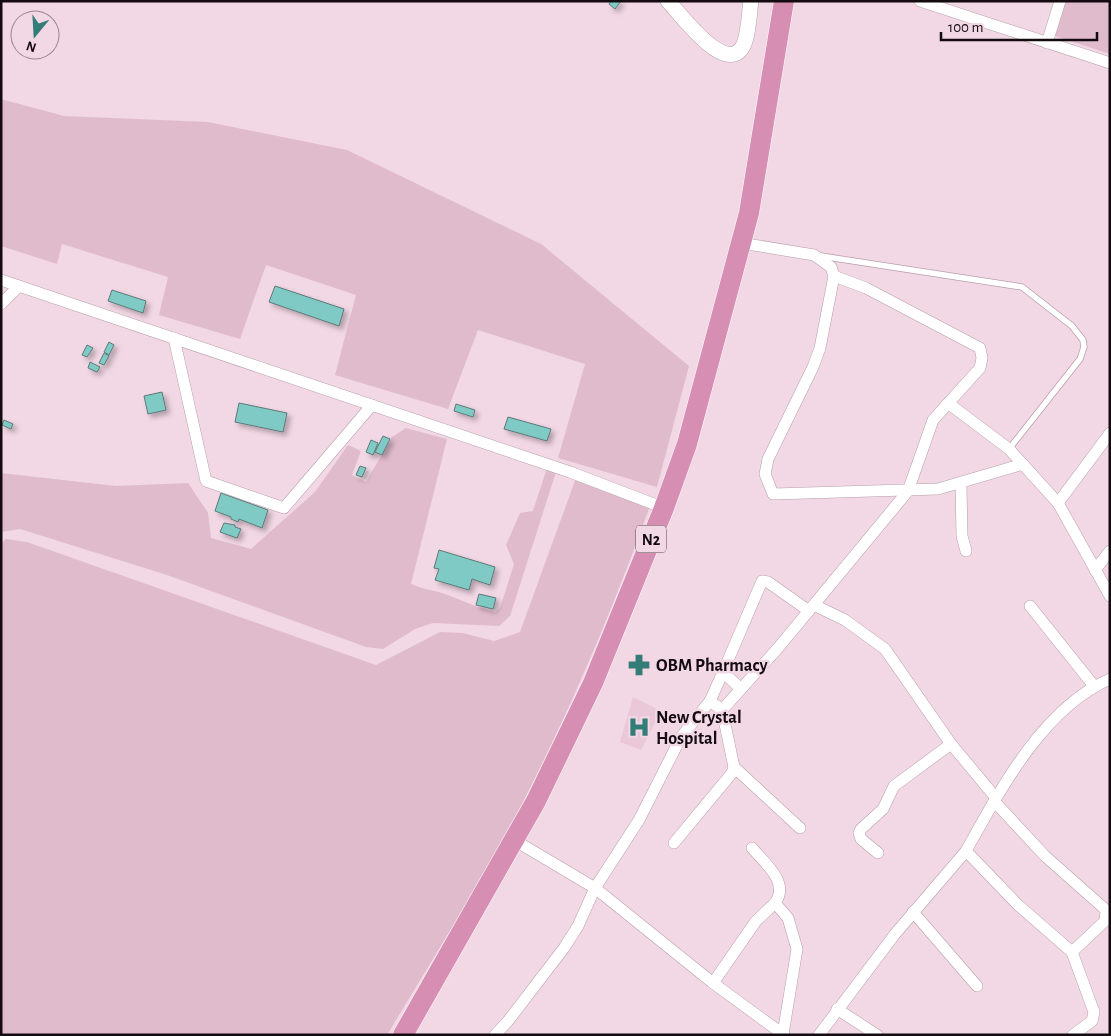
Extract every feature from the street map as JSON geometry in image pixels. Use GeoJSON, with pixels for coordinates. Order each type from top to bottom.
{"type":"FeatureCollection","features":[{"type":"Feature","properties":{"kind":"highway","name":"N2"},"geometry":{"type":"LineString","coordinates":[[403,1035],[536,801],[592,683],[664,508],[687,444],[749,213],[784,1]]}},
{"type":"Feature","properties":{"kind":"street"},"geometry":{"type":"LineString","coordinates":[[668,1],[715,50],[730,54],[739,50],[744,44],[751,1]]}},
{"type":"Feature","properties":{"kind":"street"},"geometry":{"type":"LineString","coordinates":[[920,1],[1110,63]]}},
{"type":"Feature","properties":{"kind":"street"},"geometry":{"type":"LineString","coordinates":[[1047,43],[1060,1]]}},
{"type":"Feature","properties":{"kind":"street"},"geometry":{"type":"LineString","coordinates":[[741,243],[814,255],[831,267],[834,276],[833,290],[817,354],[768,459],[766,474],[770,492],[773,494],[938,489],[961,484],[1023,464]]}},
{"type":"Feature","properties":{"kind":"street"},"geometry":{"type":"LineString","coordinates":[[722,710],[812,608],[856,551],[908,491],[928,427],[980,368],[982,358],[980,348],[866,288],[834,276]]}},
{"type":"Feature","properties":{"kind":"street"},"geometry":{"type":"LineString","coordinates":[[1,280],[570,472],[664,508]]}},
{"type":"Feature","properties":{"kind":"street"},"geometry":{"type":"LineString","coordinates":[[1,304],[19,286]]}},
{"type":"Feature","properties":{"kind":"street"},"geometry":{"type":"LineString","coordinates":[[174,338],[206,481],[284,508],[372,405]]}},
{"type":"Feature","properties":{"kind":"street"},"geometry":{"type":"LineString","coordinates":[[948,403],[1009,449],[1058,503],[1110,596]]}},
{"type":"Feature","properties":{"kind":"street"},"geometry":{"type":"LineString","coordinates":[[1058,503],[1110,433]]}},
{"type":"Feature","properties":{"kind":"street"},"geometry":{"type":"LineString","coordinates":[[961,484],[962,536],[966,552]]}},
{"type":"Feature","properties":{"kind":"street"},"geometry":{"type":"LineString","coordinates":[[1095,570],[1110,551]]}},
{"type":"Feature","properties":{"kind":"street"},"geometry":{"type":"LineString","coordinates":[[495,1035],[564,948],[578,926],[595,888],[638,820],[681,737],[710,701],[762,581],[768,582],[812,608],[845,620],[885,649],[951,744],[995,799],[1045,856],[1106,910],[1105,921],[1072,952]]}},
{"type":"Feature","properties":{"kind":"street"},"geometry":{"type":"LineString","coordinates":[[1030,606],[1094,686]]}},
{"type":"Feature","properties":{"kind":"street"},"geometry":{"type":"LineString","coordinates":[[723,672],[741,689]]}},
{"type":"Feature","properties":{"kind":"street"},"geometry":{"type":"LineString","coordinates":[[819,1035],[913,912],[966,851],[1005,781],[1041,734],[1065,710],[1094,686],[1110,679]]}},
{"type":"Feature","properties":{"kind":"street"},"geometry":{"type":"LineString","coordinates":[[674,843],[732,773],[734,767],[722,710],[710,701]]}},
{"type":"Feature","properties":{"kind":"street"},"geometry":{"type":"LineString","coordinates":[[878,853],[861,838],[859,833],[861,829],[883,809],[894,786],[951,744]]}},
{"type":"Feature","properties":{"kind":"street"},"geometry":{"type":"LineString","coordinates":[[734,767],[800,828]]}},
{"type":"Feature","properties":{"kind":"street"},"geometry":{"type":"LineString","coordinates":[[514,840],[595,888],[713,983],[783,1035],[797,950],[788,918],[774,903]]}},
{"type":"Feature","properties":{"kind":"street"},"geometry":{"type":"LineString","coordinates":[[713,983],[756,921],[780,896],[780,884],[776,876],[752,848]]}},
{"type":"Feature","properties":{"kind":"street"},"geometry":{"type":"LineString","coordinates":[[966,851],[1018,905],[1072,952],[1094,1012],[1092,1021],[1073,1035]]}},
{"type":"Feature","properties":{"kind":"street"},"geometry":{"type":"LineString","coordinates":[[913,912],[977,986]]}},
{"type":"Feature","properties":{"kind":"street"},"geometry":{"type":"LineString","coordinates":[[837,1009],[877,1035]]}},
{"type":"Feature","properties":{"kind":"lane"},"geometry":{"type":"LineString","coordinates":[[814,255],[1022,288],[1072,326],[1083,340],[1084,347],[1080,358],[1009,449]]}},
{"type":"Feature","properties":{"kind":"shaded area"},"geometry":{"type":"Polygon","coordinates":[[[1066,1],[1110,1],[1110,54],[1055,36],[1066,1]]]}},
{"type":"Feature","properties":{"kind":"shaded area"},"geometry":{"type":"Polygon","coordinates":[[[1,99],[64,116],[208,122],[347,150],[541,244],[689,366],[657,487],[558,458],[585,364],[478,330],[448,409],[335,375],[356,295],[266,265],[240,339],[159,315],[168,277],[62,244],[57,264],[1,246],[1,99]]]}},
{"type":"Feature","properties":{"kind":"shaded area"},"geometry":{"type":"Polygon","coordinates":[[[406,428],[447,439],[411,584],[495,612],[500,608],[514,564],[506,545],[520,513],[533,511],[547,468],[556,472],[510,616],[499,626],[433,623],[415,629],[383,649],[366,647],[167,575],[20,529],[1,532],[1,473],[116,486],[188,483],[208,513],[211,538],[251,549],[315,492],[348,445],[361,451],[352,475],[366,482],[392,437],[406,428]]]}},
{"type":"Feature","properties":{"kind":"shaded area"},"geometry":{"type":"Polygon","coordinates":[[[576,478],[650,506],[594,650],[528,792],[478,884],[387,1035],[1,1035],[1,543],[6,539],[27,542],[376,665],[440,632],[463,633],[494,641],[520,632],[576,478]]]}},
{"type":"Feature","properties":{"kind":"shaded area","name":"New Crystal Hospital"},"geometry":{"type":"Polygon","coordinates":[[[633,697],[661,711],[641,750],[620,742],[633,697]]]}},
{"type":"Feature","properties":{"kind":"building"},"geometry":{"type":"Polygon","coordinates":[[[611,1],[621,1],[615,9],[609,4],[611,1]]]}},
{"type":"Feature","properties":{"kind":"building"},"geometry":{"type":"Polygon","coordinates":[[[275,286],[344,309],[339,326],[269,302],[275,286]]]}},
{"type":"Feature","properties":{"kind":"building"},"geometry":{"type":"Polygon","coordinates":[[[112,290],[146,301],[143,313],[108,301],[112,290]]]}},
{"type":"Feature","properties":{"kind":"building"},"geometry":{"type":"Polygon","coordinates":[[[109,342],[114,345],[109,355],[104,352],[109,342]]]}},
{"type":"Feature","properties":{"kind":"building"},"geometry":{"type":"Polygon","coordinates":[[[87,345],[93,348],[87,357],[82,355],[87,345]]]}},
{"type":"Feature","properties":{"kind":"building"},"geometry":{"type":"Polygon","coordinates":[[[104,353],[109,356],[104,365],[99,363],[104,353]]]}},
{"type":"Feature","properties":{"kind":"building"},"geometry":{"type":"Polygon","coordinates":[[[90,362],[100,367],[97,372],[88,368],[90,362]]]}},
{"type":"Feature","properties":{"kind":"building"},"geometry":{"type":"Polygon","coordinates":[[[162,392],[166,410],[148,414],[144,396],[162,392]]]}},
{"type":"Feature","properties":{"kind":"building"},"geometry":{"type":"Polygon","coordinates":[[[239,403],[287,413],[283,432],[235,422],[239,403]]]}},
{"type":"Feature","properties":{"kind":"building"},"geometry":{"type":"Polygon","coordinates":[[[456,404],[475,410],[473,417],[454,411],[456,404]]]}},
{"type":"Feature","properties":{"kind":"building"},"geometry":{"type":"Polygon","coordinates":[[[508,417],[551,429],[547,441],[504,429],[508,417]]]}},
{"type":"Feature","properties":{"kind":"building"},"geometry":{"type":"Polygon","coordinates":[[[4,420],[13,424],[11,429],[2,425],[4,420]]]}},
{"type":"Feature","properties":{"kind":"building"},"geometry":{"type":"Polygon","coordinates":[[[383,436],[390,439],[382,455],[375,452],[383,436]]]}},
{"type":"Feature","properties":{"kind":"building"},"geometry":{"type":"Polygon","coordinates":[[[371,440],[378,443],[373,455],[366,452],[371,440]]]}},
{"type":"Feature","properties":{"kind":"building"},"geometry":{"type":"Polygon","coordinates":[[[360,466],[366,468],[362,477],[356,475],[360,466]]]}},
{"type":"Feature","properties":{"kind":"building"},"geometry":{"type":"Polygon","coordinates":[[[221,493],[268,510],[262,528],[239,519],[238,522],[215,511],[221,493]]]}},
{"type":"Feature","properties":{"kind":"building"},"geometry":{"type":"Polygon","coordinates":[[[224,523],[235,525],[235,527],[241,529],[237,538],[220,532],[224,523]]]}},
{"type":"Feature","properties":{"kind":"building"},"geometry":{"type":"Polygon","coordinates":[[[439,550],[495,567],[490,585],[472,579],[469,590],[435,580],[439,569],[434,568],[439,550]]]}},
{"type":"Feature","properties":{"kind":"building"},"geometry":{"type":"Polygon","coordinates":[[[479,594],[496,598],[493,609],[476,605],[479,594]]]}},
{"type":"Feature","properties":{"kind":"place","name":"OBM Pharmacy"},"geometry":{"type":"Point","coordinates":[639,665]}},
{"type":"Feature","properties":{"kind":"place","name":"New Crystal Hospital"},"geometry":{"type":"Point","coordinates":[639,727]}}]}
